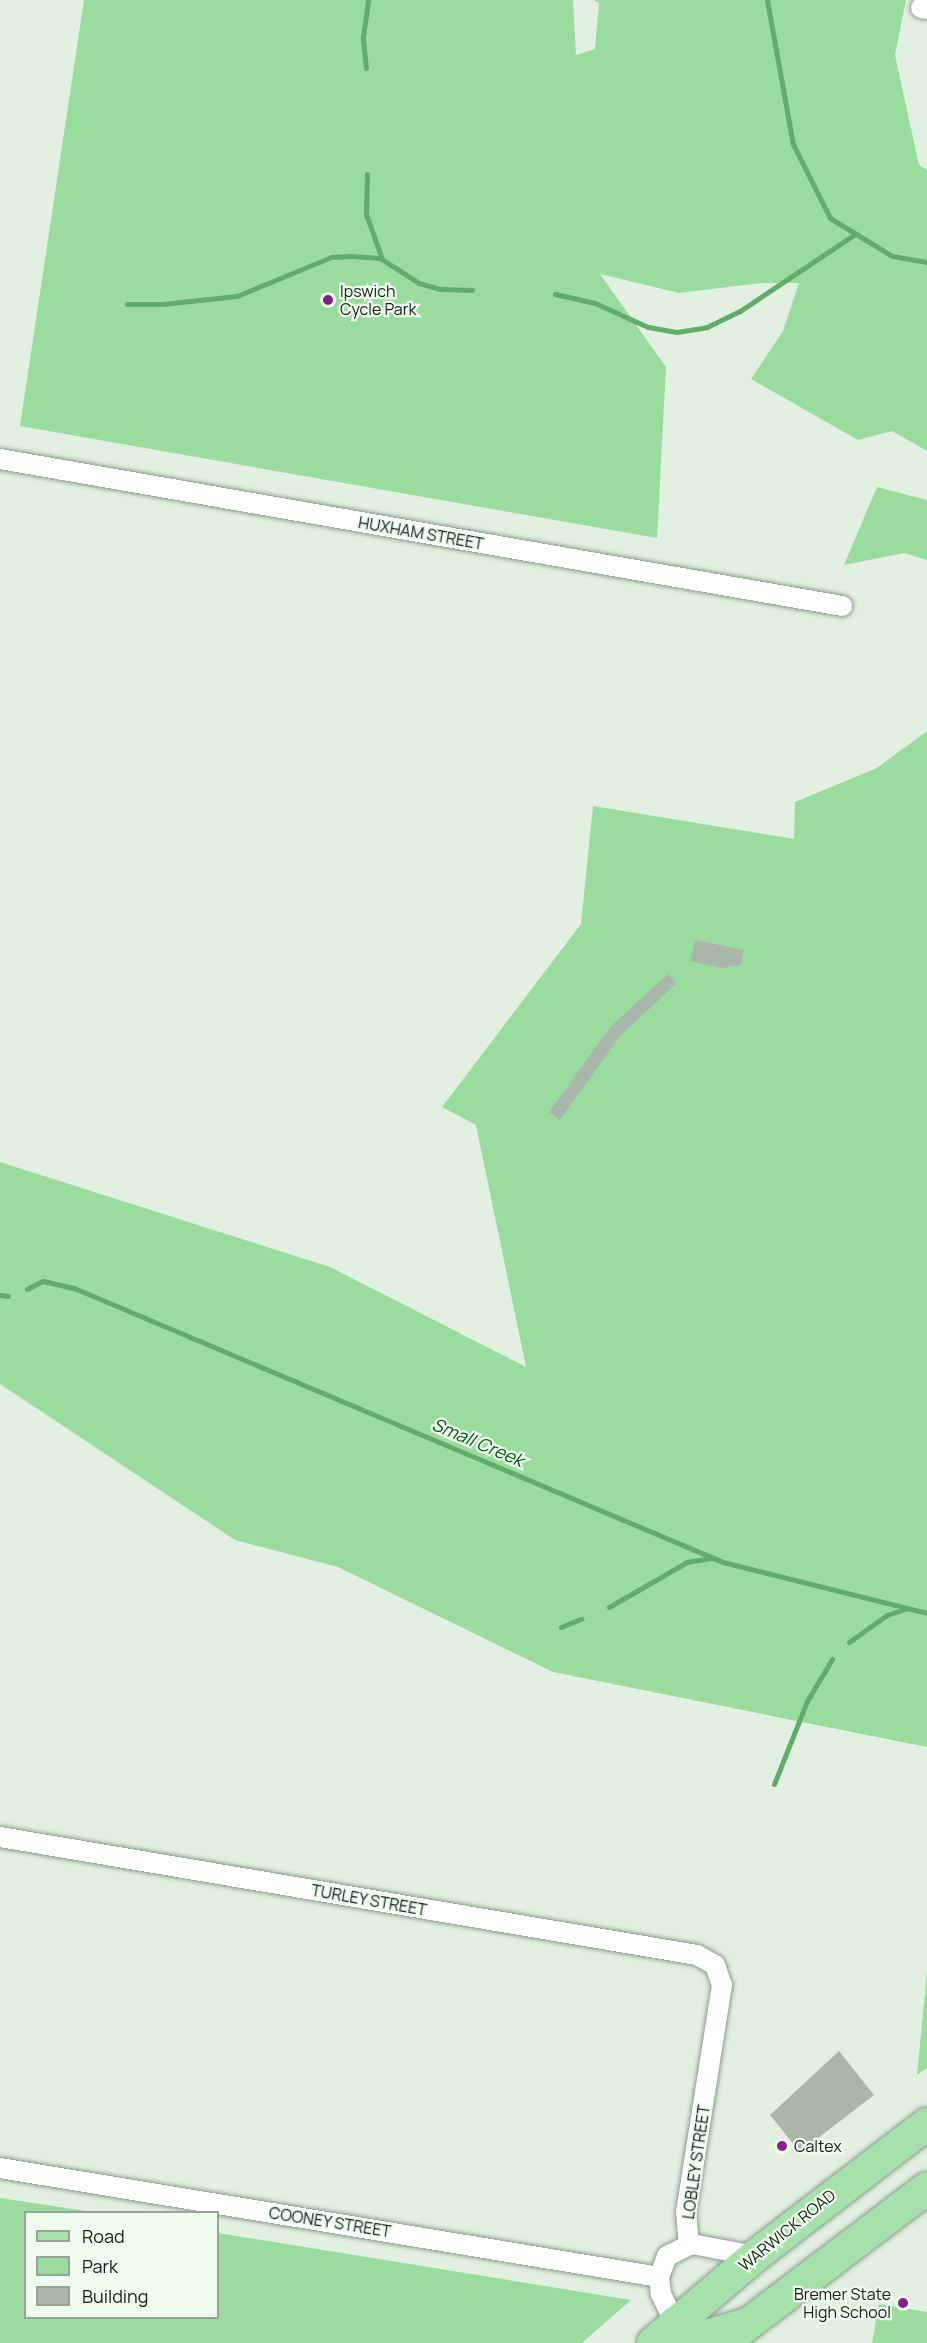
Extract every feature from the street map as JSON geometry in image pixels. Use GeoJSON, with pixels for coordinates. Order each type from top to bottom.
{"type":"FeatureCollection","features":[{"type":"Feature","properties":{"kind":"main road","name":"WARWICK ROAD"},"geometry":{"type":"LineString","coordinates":[[664,2333],[755,2256],[927,2124]]}},
{"type":"Feature","properties":{"kind":"main road"},"geometry":{"type":"LineString","coordinates":[[723,2343],[927,2188]]}},
{"type":"Feature","properties":{"kind":"main road"},"geometry":{"type":"LineString","coordinates":[[664,2333],[696,2339],[751,2323]]}},
{"type":"Feature","properties":{"kind":"street","name":"HUXHAM STREET"},"geometry":{"type":"LineString","coordinates":[[0,459],[842,606]]}},
{"type":"Feature","properties":{"kind":"street","name":"TURLEY STREET"},"geometry":{"type":"LineString","coordinates":[[0,1837],[697,1955],[715,1965],[722,1984]]}},
{"type":"Feature","properties":{"kind":"street","name":"LOBLEY STREET"},"geometry":{"type":"LineString","coordinates":[[659,2277],[667,2256],[688,2244],[688,2203],[722,1984]]}},
{"type":"Feature","properties":{"kind":"street","name":"COONEY STREET"},"geometry":{"type":"LineString","coordinates":[[0,2168],[659,2277]]}},
{"type":"Feature","properties":{"kind":"street"},"geometry":{"type":"LineString","coordinates":[[688,2244],[755,2256]]}},
{"type":"Feature","properties":{"kind":"street"},"geometry":{"type":"LineString","coordinates":[[659,2277],[664,2333]]}},
{"type":"Feature","properties":{"kind":"green space","name":"Ipswich Cycle Park"},"geometry":{"type":"Polygon","coordinates":[[[84,0],[573,0],[576,55],[595,49],[599,3],[593,0],[906,0],[895,55],[919,165],[927,170],[927,451],[892,431],[858,440],[751,379],[783,331],[799,283],[761,283],[679,293],[600,274],[666,367],[657,538],[20,426],[84,0]]]}},
{"type":"Feature","properties":{"kind":"green space"},"geometry":{"type":"Polygon","coordinates":[[[877,487],[927,500],[927,560],[904,553],[844,565],[877,487]]]}},
{"type":"Feature","properties":{"kind":"green space"},"geometry":{"type":"Polygon","coordinates":[[[927,731],[927,1747],[553,1672],[338,1567],[235,1540],[0,1384],[0,1162],[330,1267],[526,1367],[476,1125],[442,1107],[581,924],[593,806],[794,839],[795,802],[877,768],[927,731]]]}},
{"type":"Feature","properties":{"kind":"green space"},"geometry":{"type":"Polygon","coordinates":[[[927,1972],[927,2068],[917,2075],[927,1972]]]}},
{"type":"Feature","properties":{"kind":"green space"},"geometry":{"type":"Polygon","coordinates":[[[0,2198],[86,2211],[24,2211],[24,2319],[219,2319],[219,2233],[631,2300],[582,2343],[0,2343],[0,2198]]]}},
{"type":"Feature","properties":{"kind":"green space"},"geometry":{"type":"Polygon","coordinates":[[[879,2304],[927,2312],[927,2343],[872,2343],[879,2304]]]}},
{"type":"Feature","properties":{"kind":"building"},"geometry":{"type":"Polygon","coordinates":[[[695,940],[744,950],[741,965],[721,968],[690,961],[695,940]]]}},
{"type":"Feature","properties":{"kind":"building"},"geometry":{"type":"Polygon","coordinates":[[[668,974],[676,984],[621,1035],[560,1120],[549,1112],[611,1026],[668,974]]]}},
{"type":"Feature","properties":{"kind":"building"},"geometry":{"type":"Polygon","coordinates":[[[839,2051],[874,2095],[800,2152],[770,2115],[839,2051]]]}},
{"type":"Feature","properties":{"kind":"waterway"},"geometry":{"type":"LineString","coordinates":[[366,68],[363,37],[368,0]]}},
{"type":"Feature","properties":{"kind":"waterway"},"geometry":{"type":"LineString","coordinates":[[767,0],[793,144],[830,218],[892,256],[927,262]]}},
{"type":"Feature","properties":{"kind":"waterway"},"geometry":{"type":"LineString","coordinates":[[367,174],[366,214],[382,259]]}},
{"type":"Feature","properties":{"kind":"waterway"},"geometry":{"type":"LineString","coordinates":[[555,294],[595,303],[648,327],[677,332],[707,327],[740,311],[855,234]]}},
{"type":"Feature","properties":{"kind":"waterway"},"geometry":{"type":"LineString","coordinates":[[127,304],[163,304],[237,296],[331,257],[352,256],[380,258],[419,283],[440,289],[472,290]]}},
{"type":"Feature","properties":{"kind":"waterway","name":"Small Creek"},"geometry":{"type":"LineString","coordinates":[[27,1289],[43,1281],[74,1288],[723,1562],[927,1613]]}},
{"type":"Feature","properties":{"kind":"waterway","name":"Small Creek"},"geometry":{"type":"LineString","coordinates":[[0,1295],[8,1296]]}},
{"type":"Feature","properties":{"kind":"waterway"},"geometry":{"type":"LineString","coordinates":[[609,1607],[687,1562],[712,1558]]}},
{"type":"Feature","properties":{"kind":"waterway"},"geometry":{"type":"LineString","coordinates":[[849,1642],[887,1615],[907,1608]]}},
{"type":"Feature","properties":{"kind":"waterway"},"geometry":{"type":"LineString","coordinates":[[561,1627],[581,1619]]}},
{"type":"Feature","properties":{"kind":"waterway"},"geometry":{"type":"LineString","coordinates":[[774,1784],[807,1701],[832,1659]]}},
{"type":"Feature","properties":{"kind":"place","name":"Ipswich Cycle Park"},"geometry":{"type":"Point","coordinates":[328,300]}},
{"type":"Feature","properties":{"kind":"place","name":"Caltex"},"geometry":{"type":"Point","coordinates":[782,2146]}},
{"type":"Feature","properties":{"kind":"place","name":"Bremer State High School"},"geometry":{"type":"Point","coordinates":[903,2303]}}]}
